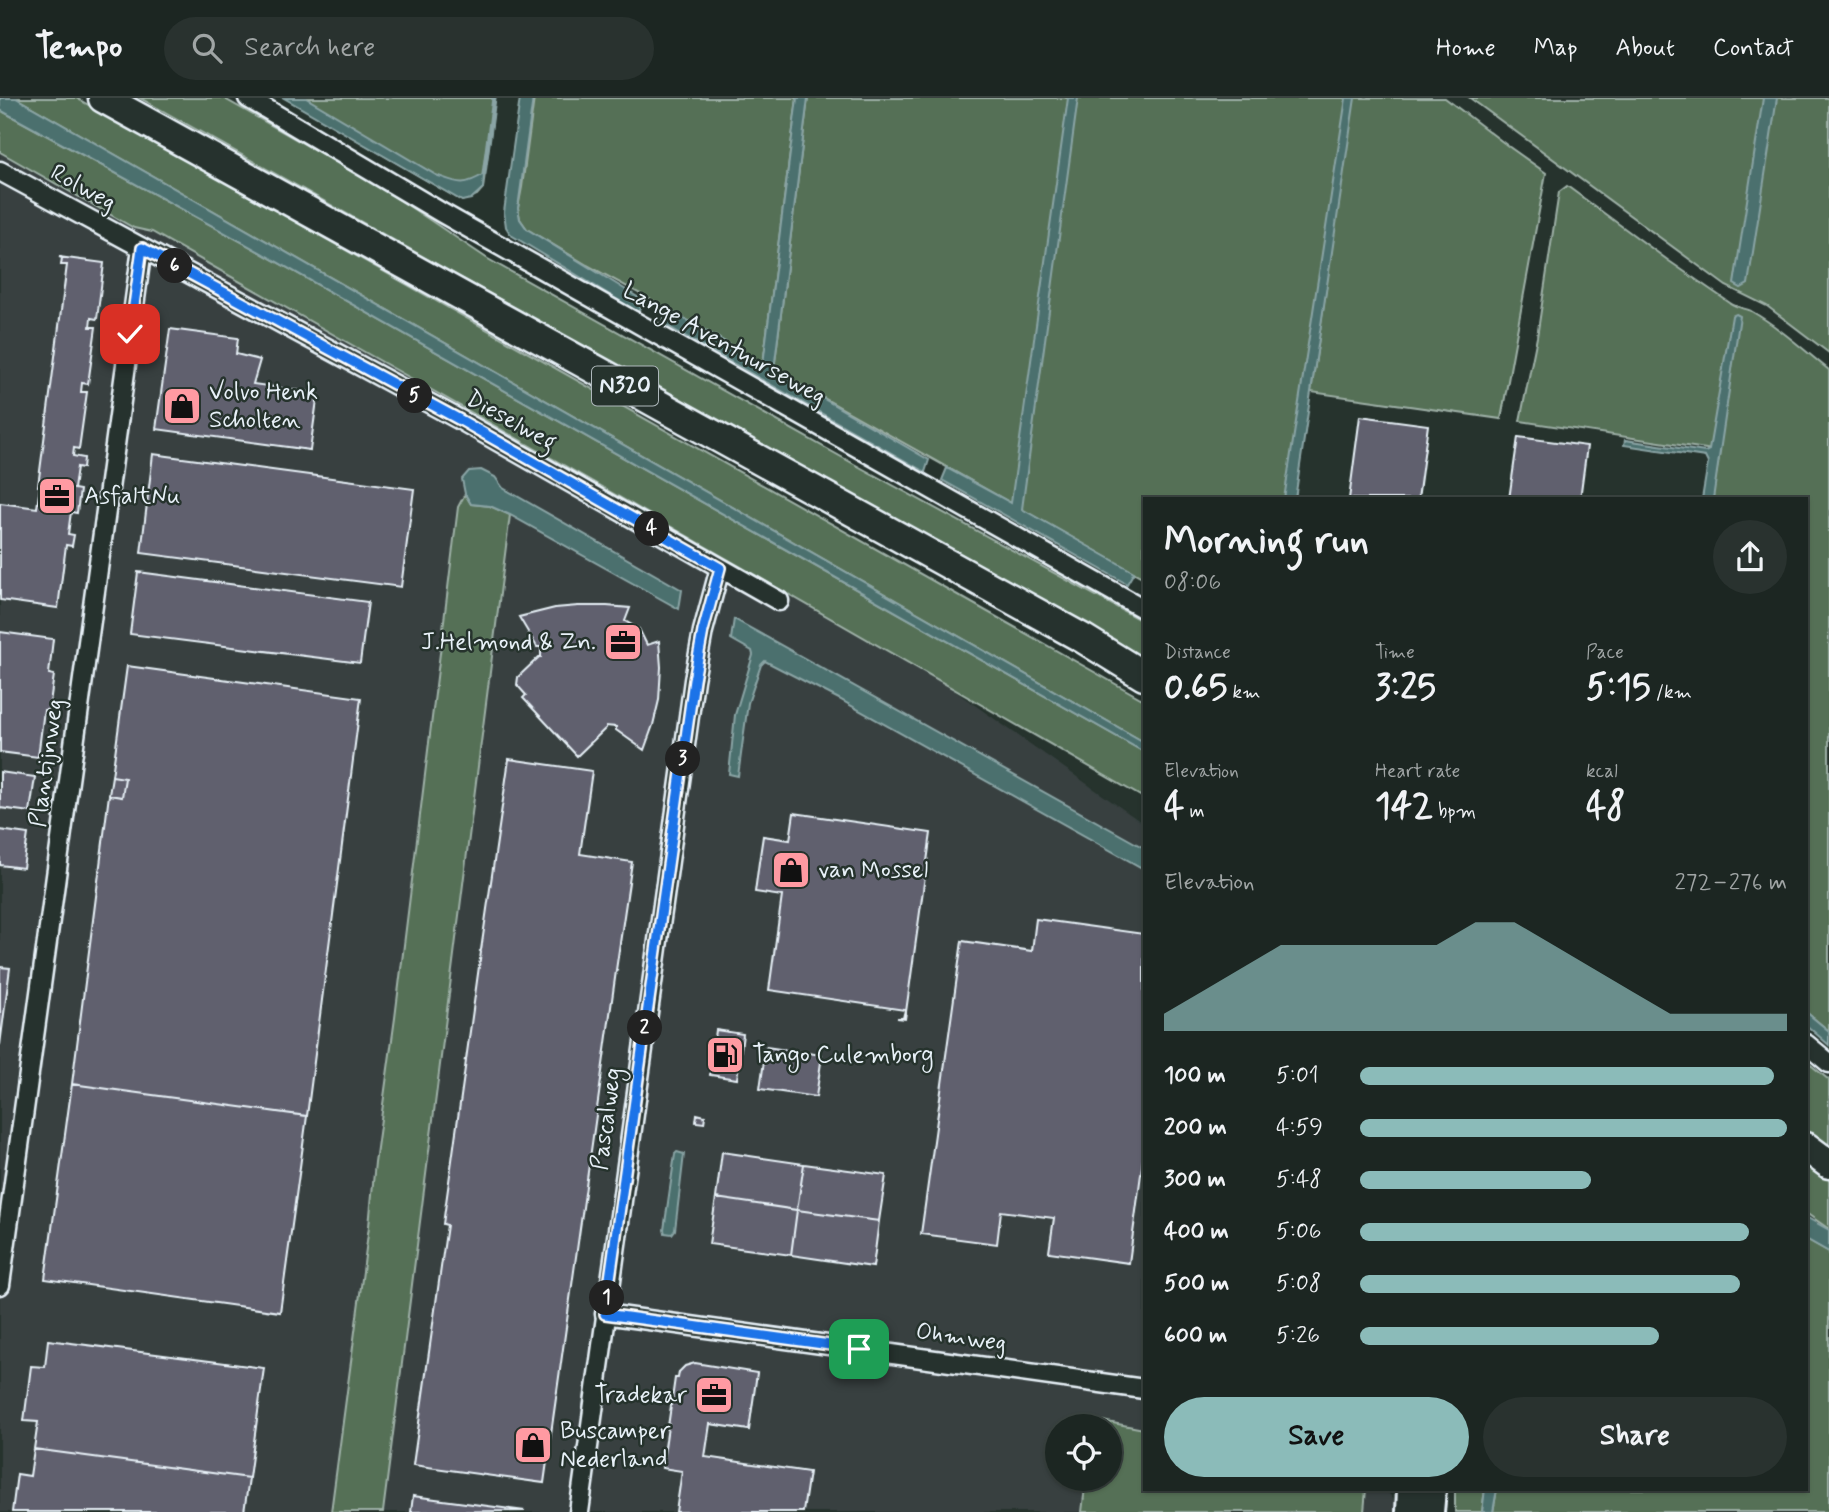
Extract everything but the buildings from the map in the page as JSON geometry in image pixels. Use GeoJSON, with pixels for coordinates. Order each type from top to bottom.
{"type":"FeatureCollection","features":[{"type":"Feature","properties":{"kind":"main road","name":"N320"},"geometry":{"type":"LineString","coordinates":[[103,98],[1071,632],[1143,675]]}},
{"type":"Feature","properties":{"kind":"main road"},"geometry":{"type":"LineString","coordinates":[[1808,1148],[1829,1164]]}},
{"type":"Feature","properties":{"kind":"street","name":"Lange Aventuurseweg"},"geometry":{"type":"LineString","coordinates":[[248,98],[452,219],[1143,608]]}},
{"type":"Feature","properties":{"kind":"street","name":"Rolweg"},"geometry":{"type":"LineString","coordinates":[[0,170],[142,248]]}},
{"type":"Feature","properties":{"kind":"street","name":"Dieselweg"},"geometry":{"type":"LineString","coordinates":[[142,248],[462,421],[779,601]]}},
{"type":"Feature","properties":{"kind":"street","name":"Plantijnweg"},"geometry":{"type":"LineString","coordinates":[[0,1285],[142,248]]}},
{"type":"Feature","properties":{"kind":"street","name":"Pascalweg"},"geometry":{"type":"LineString","coordinates":[[579,1512],[694,680],[703,631],[720,568]]}},
{"type":"Feature","properties":{"kind":"street"},"geometry":{"type":"LineString","coordinates":[[1808,1046],[1829,1063]]}},
{"type":"Feature","properties":{"kind":"street","name":"Ohmweg"},"geometry":{"type":"LineString","coordinates":[[605,1314],[1143,1390]]}},
{"type":"Feature","properties":{"kind":"street"},"geometry":{"type":"LineString","coordinates":[[1409,1512],[1411,1491]]}},
{"type":"Feature","properties":{"kind":"street"},"geometry":{"type":"LineString","coordinates":[[1430,1512],[1432,1491]]}},
{"type":"Feature","properties":{"kind":"shaded area"},"geometry":{"type":"Polygon","coordinates":[[[0,139],[902,654],[1143,823],[1143,1491],[1387,1491],[1395,1501],[1394,1512],[0,1512],[0,139]]]}},
{"type":"Feature","properties":{"kind":"green space"},"geometry":{"type":"Polygon","coordinates":[[[16,98],[76,98],[1143,699],[1143,741],[16,98]]]}},
{"type":"Feature","properties":{"kind":"green space"},"geometry":{"type":"Polygon","coordinates":[[[140,98],[223,98],[382,188],[488,259],[854,464],[1143,621],[1143,665],[931,541],[140,98]]]}},
{"type":"Feature","properties":{"kind":"green space"},"geometry":{"type":"Polygon","coordinates":[[[285,98],[495,98],[483,188],[477,195],[462,201],[285,98]]]}},
{"type":"Feature","properties":{"kind":"green space"},"geometry":{"type":"Polygon","coordinates":[[[534,98],[797,98],[763,364],[527,229],[520,219],[518,208],[534,98]]]}},
{"type":"Feature","properties":{"kind":"green space"},"geometry":{"type":"Polygon","coordinates":[[[808,98],[1445,98],[1546,173],[1501,419],[1311,392],[1335,227],[1294,497],[1143,497],[1143,577],[774,370],[808,98]]]}},
{"type":"Feature","properties":{"kind":"green space"},"geometry":{"type":"Polygon","coordinates":[[[1470,98],[1829,98],[1829,353],[1767,306],[1726,286],[1470,98]]]}},
{"type":"Feature","properties":{"kind":"green space"},"geometry":{"type":"Polygon","coordinates":[[[0,110],[242,242],[1143,751],[1143,797],[152,232],[134,228],[0,152],[0,110]]]}},
{"type":"Feature","properties":{"kind":"green space"},"geometry":{"type":"Polygon","coordinates":[[[1567,186],[1730,303],[1751,311],[1771,324],[1829,370],[1829,1031],[1808,1014],[1808,497],[1712,497],[1720,451],[1520,421],[1537,337],[1559,192],[1567,186]]]}},
{"type":"Feature","properties":{"kind":"green space"},"geometry":{"type":"Polygon","coordinates":[[[465,494],[471,504],[490,506],[510,515],[383,1512],[331,1512],[458,507],[465,494]]]}},
{"type":"Feature","properties":{"kind":"green space"},"geometry":{"type":"Polygon","coordinates":[[[1808,1063],[1829,1080],[1829,1149],[1808,1133],[1808,1063]]]}},
{"type":"Feature","properties":{"kind":"green space"},"geometry":{"type":"Polygon","coordinates":[[[1808,1162],[1829,1178],[1829,1229],[1808,1214],[1808,1162]]]}},
{"type":"Feature","properties":{"kind":"green space"},"geometry":{"type":"Polygon","coordinates":[[[1808,1240],[1829,1252],[1829,1512],[1493,1512],[1497,1491],[1808,1491],[1808,1240]]]}},
{"type":"Feature","properties":{"kind":"green space"},"geometry":{"type":"Polygon","coordinates":[[[1122,1425],[1143,1429],[1143,1491],[1366,1491],[1364,1512],[1082,1512],[1085,1491],[1122,1491],[1122,1425]]]}},
{"type":"Feature","properties":{"kind":"green space"},"geometry":{"type":"Polygon","coordinates":[[[1455,1491],[1485,1491],[1482,1512],[1455,1512],[1455,1491]]]}},
{"type":"Feature","properties":{"kind":"water"},"geometry":{"type":"Polygon","coordinates":[[[0,98],[16,98],[1143,741],[1143,751],[242,242],[0,110],[0,98]]]}},
{"type":"Feature","properties":{"kind":"water"},"geometry":{"type":"Polygon","coordinates":[[[284,98],[306,98],[436,175],[465,182],[484,174],[483,188],[471,199],[462,201],[284,98]]]}},
{"type":"Feature","properties":{"kind":"water"},"geometry":{"type":"Polygon","coordinates":[[[520,98],[533,98],[518,208],[520,219],[527,229],[644,301],[638,312],[511,235],[506,227],[504,212],[520,98]]]}},
{"type":"Feature","properties":{"kind":"water"},"geometry":{"type":"Polygon","coordinates":[[[797,98],[808,98],[774,370],[929,460],[925,472],[662,323],[668,309],[763,364],[797,98]]]}},
{"type":"Feature","properties":{"kind":"water"},"geometry":{"type":"Polygon","coordinates":[[[1068,98],[1078,98],[1022,509],[1134,572],[1127,584],[942,480],[947,468],[1011,503],[1068,98]]]}},
{"type":"Feature","properties":{"kind":"water"},"geometry":{"type":"Polygon","coordinates":[[[1346,98],[1355,98],[1295,497],[1284,497],[1346,98]]]}},
{"type":"Feature","properties":{"kind":"water"},"geometry":{"type":"Polygon","coordinates":[[[1763,98],[1777,98],[1748,284],[1741,288],[1734,284],[1763,98]]]}},
{"type":"Feature","properties":{"kind":"water"},"geometry":{"type":"Polygon","coordinates":[[[1732,316],[1740,316],[1713,497],[1702,497],[1708,463],[1705,457],[1624,445],[1625,440],[1705,452],[1709,450],[1732,316]]]}},
{"type":"Feature","properties":{"kind":"water"},"geometry":{"type":"Polygon","coordinates":[[[481,470],[495,477],[503,488],[682,590],[679,609],[510,515],[490,506],[471,504],[465,494],[462,479],[469,471],[481,470]]]}},
{"type":"Feature","properties":{"kind":"water"},"geometry":{"type":"Polygon","coordinates":[[[734,619],[1143,847],[1143,868],[839,699],[765,661],[761,665],[748,703],[738,776],[729,774],[735,715],[753,655],[752,651],[731,639],[734,619]]]}},
{"type":"Feature","properties":{"kind":"water"},"geometry":{"type":"Polygon","coordinates":[[[1808,1014],[1829,1031],[1829,1045],[1808,1027],[1808,1014]]]}},
{"type":"Feature","properties":{"kind":"water"},"geometry":{"type":"Polygon","coordinates":[[[677,1152],[684,1154],[675,1230],[672,1234],[665,1233],[664,1230],[677,1152]]]}},
{"type":"Feature","properties":{"kind":"water"},"geometry":{"type":"Polygon","coordinates":[[[1808,1218],[1829,1230],[1829,1252],[1808,1240],[1808,1218]]]}},
{"type":"Feature","properties":{"kind":"water"},"geometry":{"type":"Polygon","coordinates":[[[1485,1491],[1497,1491],[1493,1512],[1482,1512],[1485,1491]]]}},
{"type":"Feature","properties":{"kind":"waterway"},"geometry":{"type":"LineString","coordinates":[[484,174],[494,98]]}},
{"type":"Feature","properties":{"kind":"place","name":"Volvo Henk Scholten"},"geometry":{"type":"Point","coordinates":[182,406]}},
{"type":"Feature","properties":{"kind":"place","name":"AsfaltNu"},"geometry":{"type":"Point","coordinates":[57,496]}},
{"type":"Feature","properties":{"kind":"place","name":"J.Helmond & Zn."},"geometry":{"type":"Point","coordinates":[623,642]}},
{"type":"Feature","properties":{"kind":"place","name":"van Mossel"},"geometry":{"type":"Point","coordinates":[791,870]}},
{"type":"Feature","properties":{"kind":"place","name":"Tango Culemborg"},"geometry":{"type":"Point","coordinates":[725,1055]}},
{"type":"Feature","properties":{"kind":"place","name":"Tradekar"},"geometry":{"type":"Point","coordinates":[714,1395]}},
{"type":"Feature","properties":{"kind":"place","name":"Buscamper Nederland"},"geometry":{"type":"Point","coordinates":[533,1445]}},
{"type":"Feature","properties":{"kind":"route"},"geometry":{"type":"LineString","coordinates":[[130,334],[142,248],[462,421],[720,568],[703,631],[694,680],[605,1314],[859,1349]]}}]}
